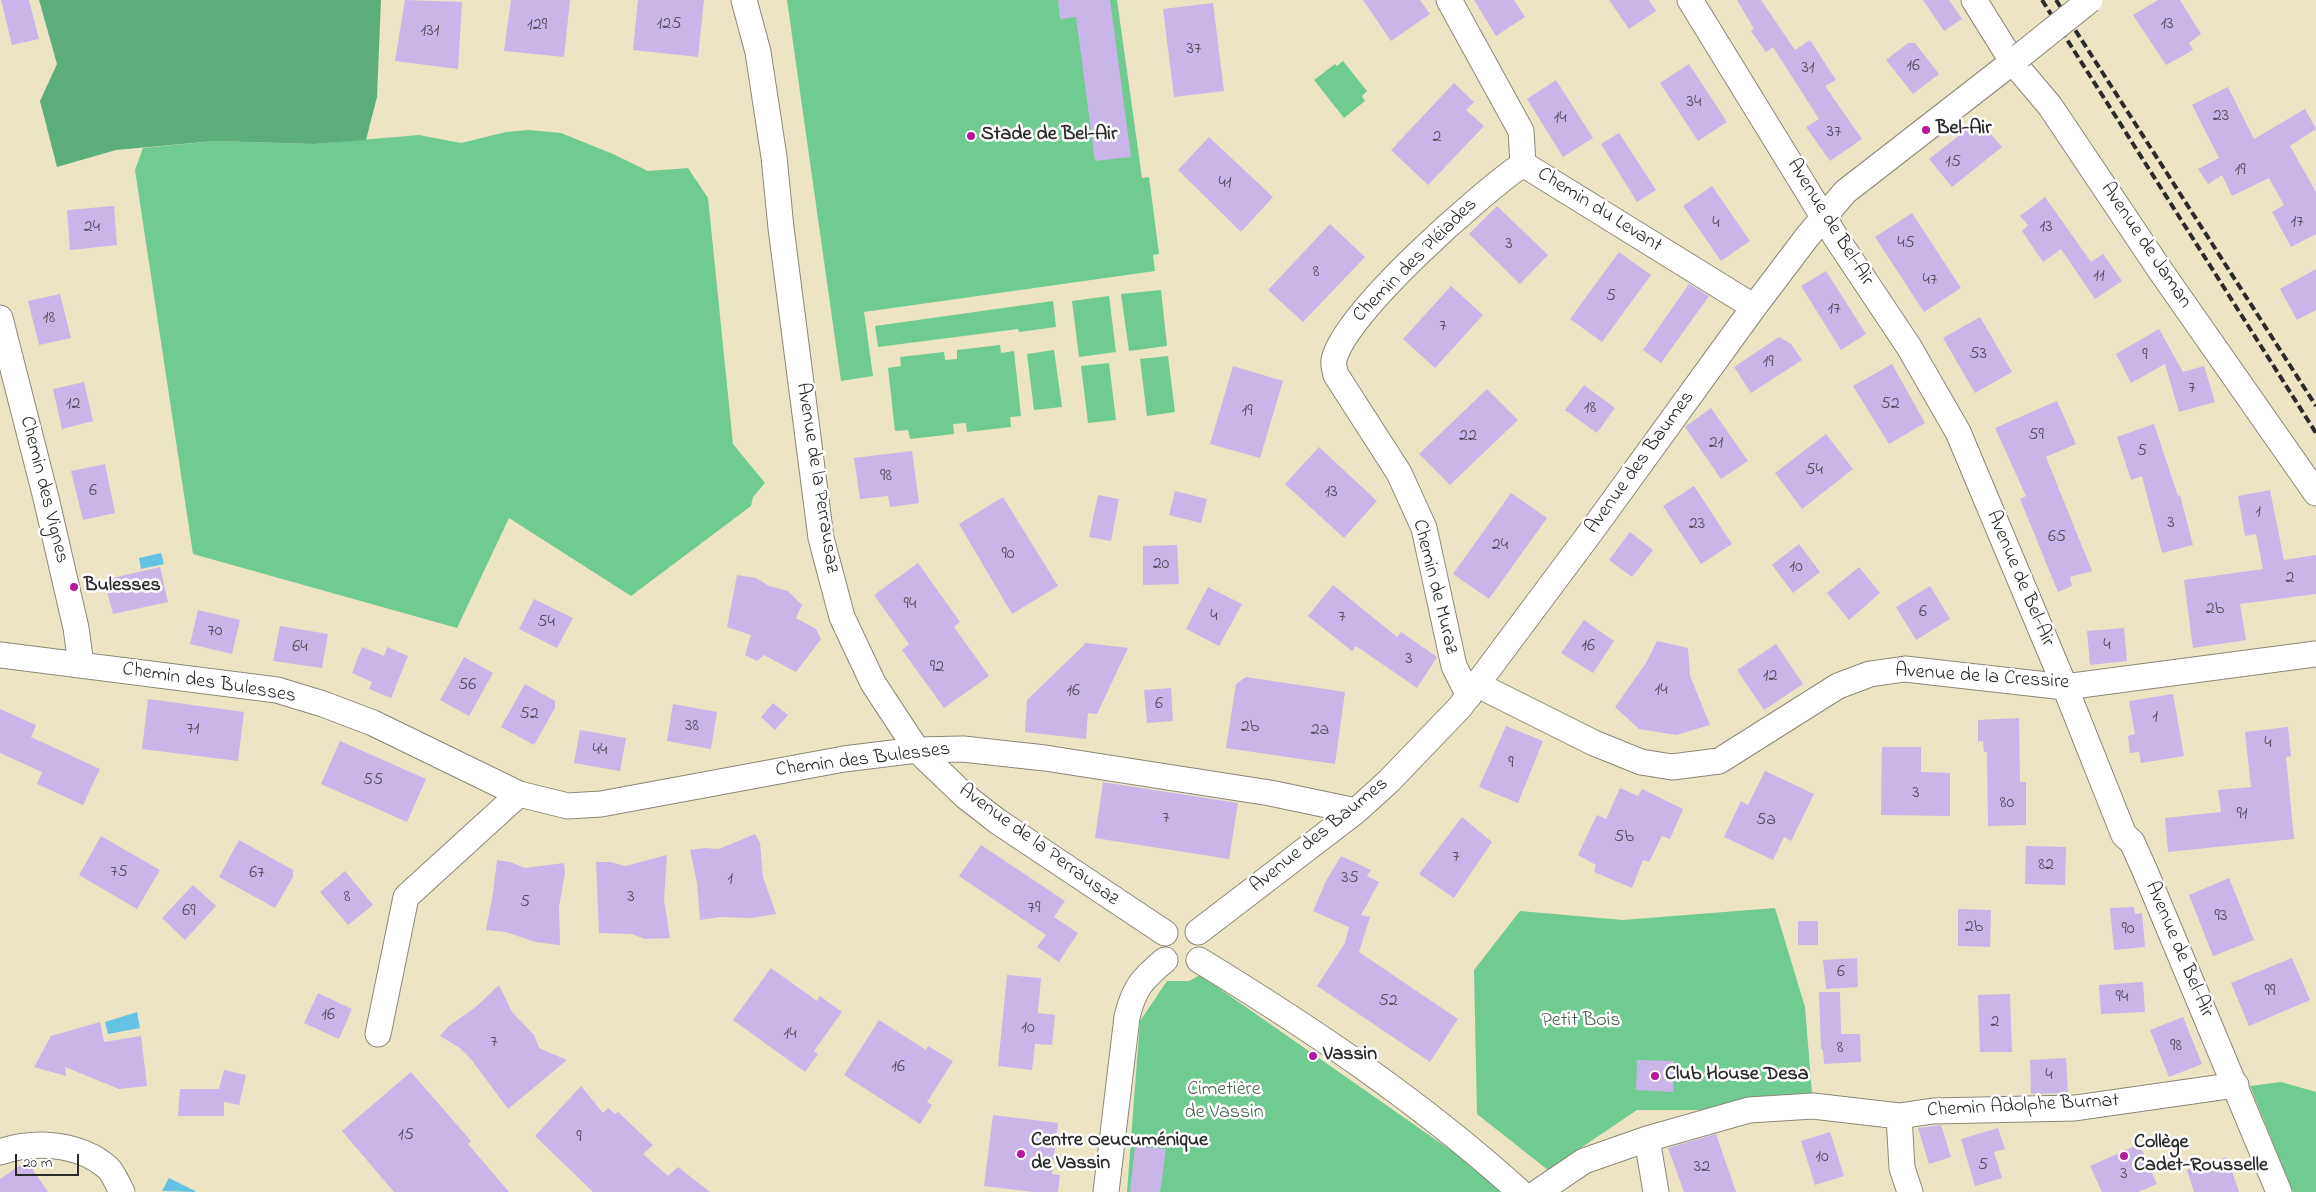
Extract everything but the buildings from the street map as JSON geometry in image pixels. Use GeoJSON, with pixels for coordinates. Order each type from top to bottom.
{"type":"FeatureCollection","features":[{"type":"Feature","properties":{"kind":"street","name":"Avenue de la Perrausaz"},"geometry":{"type":"LineString","coordinates":[[744,0],[758,52],[772,148],[821,538],[842,617],[872,683],[917,750],[965,796],[997,821],[1165,933]]}},
{"type":"Feature","properties":{"kind":"street","name":"Chemin du Levant"},"geometry":{"type":"LineString","coordinates":[[1449,0],[1521,131],[1523,164],[1754,307]]}},
{"type":"Feature","properties":{"kind":"street","name":"Avenue de Bel-Air"},"geometry":{"type":"LineString","coordinates":[[1690,0],[1824,218],[1909,347],[1958,432],[2065,687],[2124,835],[2132,842],[2145,871],[2189,980],[2236,1085],[2279,1192]]}},
{"type":"Feature","properties":{"kind":"street","name":"Avenue de Jaman"},"geometry":{"type":"LineString","coordinates":[[1974,0],[2050,106],[2160,270],[2316,493]]}},
{"type":"Feature","properties":{"kind":"street","name":"Avenue des Baumes"},"geometry":{"type":"LineString","coordinates":[[1198,932],[1356,811],[1389,781],[1474,690],[1754,307],[1807,237],[1845,192],[2090,0]]}},
{"type":"Feature","properties":{"kind":"street","name":"Chemin des Pléiades"},"geometry":{"type":"LineString","coordinates":[[1336,375],[1333,361],[1349,328],[1383,289],[1494,184],[1523,164]]}},
{"type":"Feature","properties":{"kind":"street","name":"Chemin des Vignes"},"geometry":{"type":"LineString","coordinates":[[0,318],[46,498],[76,628],[81,664]]}},
{"type":"Feature","properties":{"kind":"street","name":"Chemin de Muraz"},"geometry":{"type":"LineString","coordinates":[[1336,375],[1399,473],[1424,528],[1454,666],[1474,690]]}},
{"type":"Feature","properties":{"kind":"street","name":"Avenue de la Cressire"},"geometry":{"type":"LineString","coordinates":[[1474,690],[1641,762],[1672,767],[1719,761],[1838,686],[1870,674],[1905,669],[2065,687],[2316,654]]}},
{"type":"Feature","properties":{"kind":"street","name":"Chemin des Bulesses"},"geometry":{"type":"LineString","coordinates":[[0,655],[277,690],[323,704],[373,723],[518,794],[568,806],[585,806],[844,759],[917,750],[963,749],[1045,758],[1270,794],[1356,811]]}},
{"type":"Feature","properties":{"kind":"street"},"geometry":{"type":"LineString","coordinates":[[378,1034],[406,897],[518,794]]}},
{"type":"Feature","properties":{"kind":"street"},"geometry":{"type":"LineString","coordinates":[[1185,925],[1198,932],[1204,946],[1199,960],[1193,965],[1178,968],[1165,960],[1160,946],[1165,933],[1170,928],[1185,925]]}},
{"type":"Feature","properties":{"kind":"street"},"geometry":{"type":"LineString","coordinates":[[1106,1192],[1127,1017],[1131,998],[1142,979],[1165,960]]}},
{"type":"Feature","properties":{"kind":"street"},"geometry":{"type":"LineString","coordinates":[[1199,960],[1340,1049],[1469,1146],[1520,1192]]}},
{"type":"Feature","properties":{"kind":"street","name":"Chemin Adolphe Burnat"},"geometry":{"type":"LineString","coordinates":[[1538,1192],[1584,1161],[1646,1139],[1749,1110],[1813,1106],[1899,1116],[1933,1111],[2075,1108],[2236,1085]]}},
{"type":"Feature","properties":{"kind":"street","name":"Chemin Adolphe Burnat"},"geometry":{"type":"LineString","coordinates":[[1899,1116],[1902,1168],[1910,1192]]}},
{"type":"Feature","properties":{"kind":"street"},"geometry":{"type":"LineString","coordinates":[[1646,1139],[1656,1192]]}},
{"type":"Feature","properties":{"kind":"street"},"geometry":{"type":"LineString","coordinates":[[0,1152],[10,1148],[38,1145],[65,1146],[84,1153],[109,1169],[122,1192]]}},
{"type":"Feature","properties":{"kind":"green space"},"geometry":{"type":"Polygon","coordinates":[[[39,0],[381,0],[377,97],[366,140],[314,144],[215,141],[116,150],[57,167],[40,101],[57,64],[39,0]]]}},
{"type":"Feature","properties":{"kind":"green space","name":"Stade de Bel-Air"},"geometry":{"type":"Polygon","coordinates":[[[787,0],[1117,0],[1142,178],[1149,177],[1159,254],[1153,255],[1155,271],[864,312],[873,376],[841,381],[787,0]]]}},
{"type":"Feature","properties":{"kind":"green space"},"geometry":{"type":"Polygon","coordinates":[[[1343,61],[1367,91],[1362,96],[1365,101],[1344,118],[1314,80],[1335,64],[1337,66],[1343,61]]]}},
{"type":"Feature","properties":{"kind":"green space"},"geometry":{"type":"Polygon","coordinates":[[[529,130],[561,133],[613,154],[648,171],[688,168],[708,198],[733,444],[765,483],[753,497],[751,506],[631,596],[509,518],[457,628],[193,554],[135,170],[143,148],[215,141],[314,144],[419,135],[461,143],[506,132],[529,130]]]}},
{"type":"Feature","properties":{"kind":"green space"},"geometry":{"type":"Polygon","coordinates":[[[1161,290],[1167,346],[1129,351],[1121,294],[1161,290]]]}},
{"type":"Feature","properties":{"kind":"green space"},"geometry":{"type":"Polygon","coordinates":[[[1109,296],[1116,352],[1079,357],[1072,301],[1109,296]]]}},
{"type":"Feature","properties":{"kind":"green space"},"geometry":{"type":"Polygon","coordinates":[[[1053,301],[1056,327],[1019,332],[1018,329],[878,347],[875,326],[1053,301]]]}},
{"type":"Feature","properties":{"kind":"green space"},"geometry":{"type":"Polygon","coordinates":[[[1000,345],[1001,353],[1014,351],[1021,416],[1010,417],[1011,427],[967,432],[966,423],[953,424],[954,434],[910,439],[908,430],[895,431],[888,368],[901,366],[900,357],[944,352],[945,360],[957,359],[957,350],[1000,345]]]}},
{"type":"Feature","properties":{"kind":"green space"},"geometry":{"type":"Polygon","coordinates":[[[1054,350],[1062,407],[1034,410],[1027,354],[1054,350]]]}},
{"type":"Feature","properties":{"kind":"green space"},"geometry":{"type":"Polygon","coordinates":[[[1168,356],[1175,412],[1147,416],[1140,359],[1168,356]]]}},
{"type":"Feature","properties":{"kind":"green space"},"geometry":{"type":"Polygon","coordinates":[[[1109,363],[1116,420],[1088,423],[1081,366],[1109,363]]]}},
{"type":"Feature","properties":{"kind":"green space","name":"Petit Bois"},"geometry":{"type":"Polygon","coordinates":[[[1775,908],[1805,1007],[1813,1106],[1749,1110],[1637,1110],[1548,1170],[1477,1114],[1474,970],[1520,911],[1623,920],[1775,908]]]}},
{"type":"Feature","properties":{"kind":"green space","name":"Cimetière de Vassin"},"geometry":{"type":"Polygon","coordinates":[[[1200,975],[1502,1186],[1506,1192],[1127,1192],[1140,1021],[1167,981],[1189,981],[1200,975]]]}},
{"type":"Feature","properties":{"kind":"green space"},"geometry":{"type":"Polygon","coordinates":[[[2281,1082],[2316,1092],[2316,1192],[2293,1192],[2250,1086],[2281,1082]]]}},
{"type":"Feature","properties":{"kind":"water"},"geometry":{"type":"Polygon","coordinates":[[[161,553],[164,564],[141,569],[139,558],[161,553]]]}},
{"type":"Feature","properties":{"kind":"water"},"geometry":{"type":"Polygon","coordinates":[[[137,1012],[140,1028],[108,1034],[105,1022],[137,1012]]]}},
{"type":"Feature","properties":{"kind":"water"},"geometry":{"type":"Polygon","coordinates":[[[169,1178],[195,1191],[195,1192],[162,1191],[169,1178]]]}},
{"type":"Feature","properties":{"kind":"railway"},"geometry":{"type":"LineString","coordinates":[[2042,0],[2316,433]]}},
{"type":"Feature","properties":{"kind":"railway"},"geometry":{"type":"LineString","coordinates":[[2056,0],[2316,406]]}},
{"type":"Feature","properties":{"kind":"place","name":"Bel-Air"},"geometry":{"type":"Point","coordinates":[1926,130]}},
{"type":"Feature","properties":{"kind":"place","name":"Stade de Bel-Air"},"geometry":{"type":"Point","coordinates":[971,136]}},
{"type":"Feature","properties":{"kind":"place","name":"Bulesses"},"geometry":{"type":"Point","coordinates":[74,587]}},
{"type":"Feature","properties":{"kind":"place","name":"Vassin"},"geometry":{"type":"Point","coordinates":[1313,1056]}},
{"type":"Feature","properties":{"kind":"place","name":"Club House Desa"},"geometry":{"type":"Point","coordinates":[1655,1076]}},
{"type":"Feature","properties":{"kind":"place","name":"Centre Oeucuménique de Vassin"},"geometry":{"type":"Point","coordinates":[1021,1154]}},
{"type":"Feature","properties":{"kind":"place","name":"Collège Cadet-Rousselle"},"geometry":{"type":"Point","coordinates":[2124,1156]}}]}
